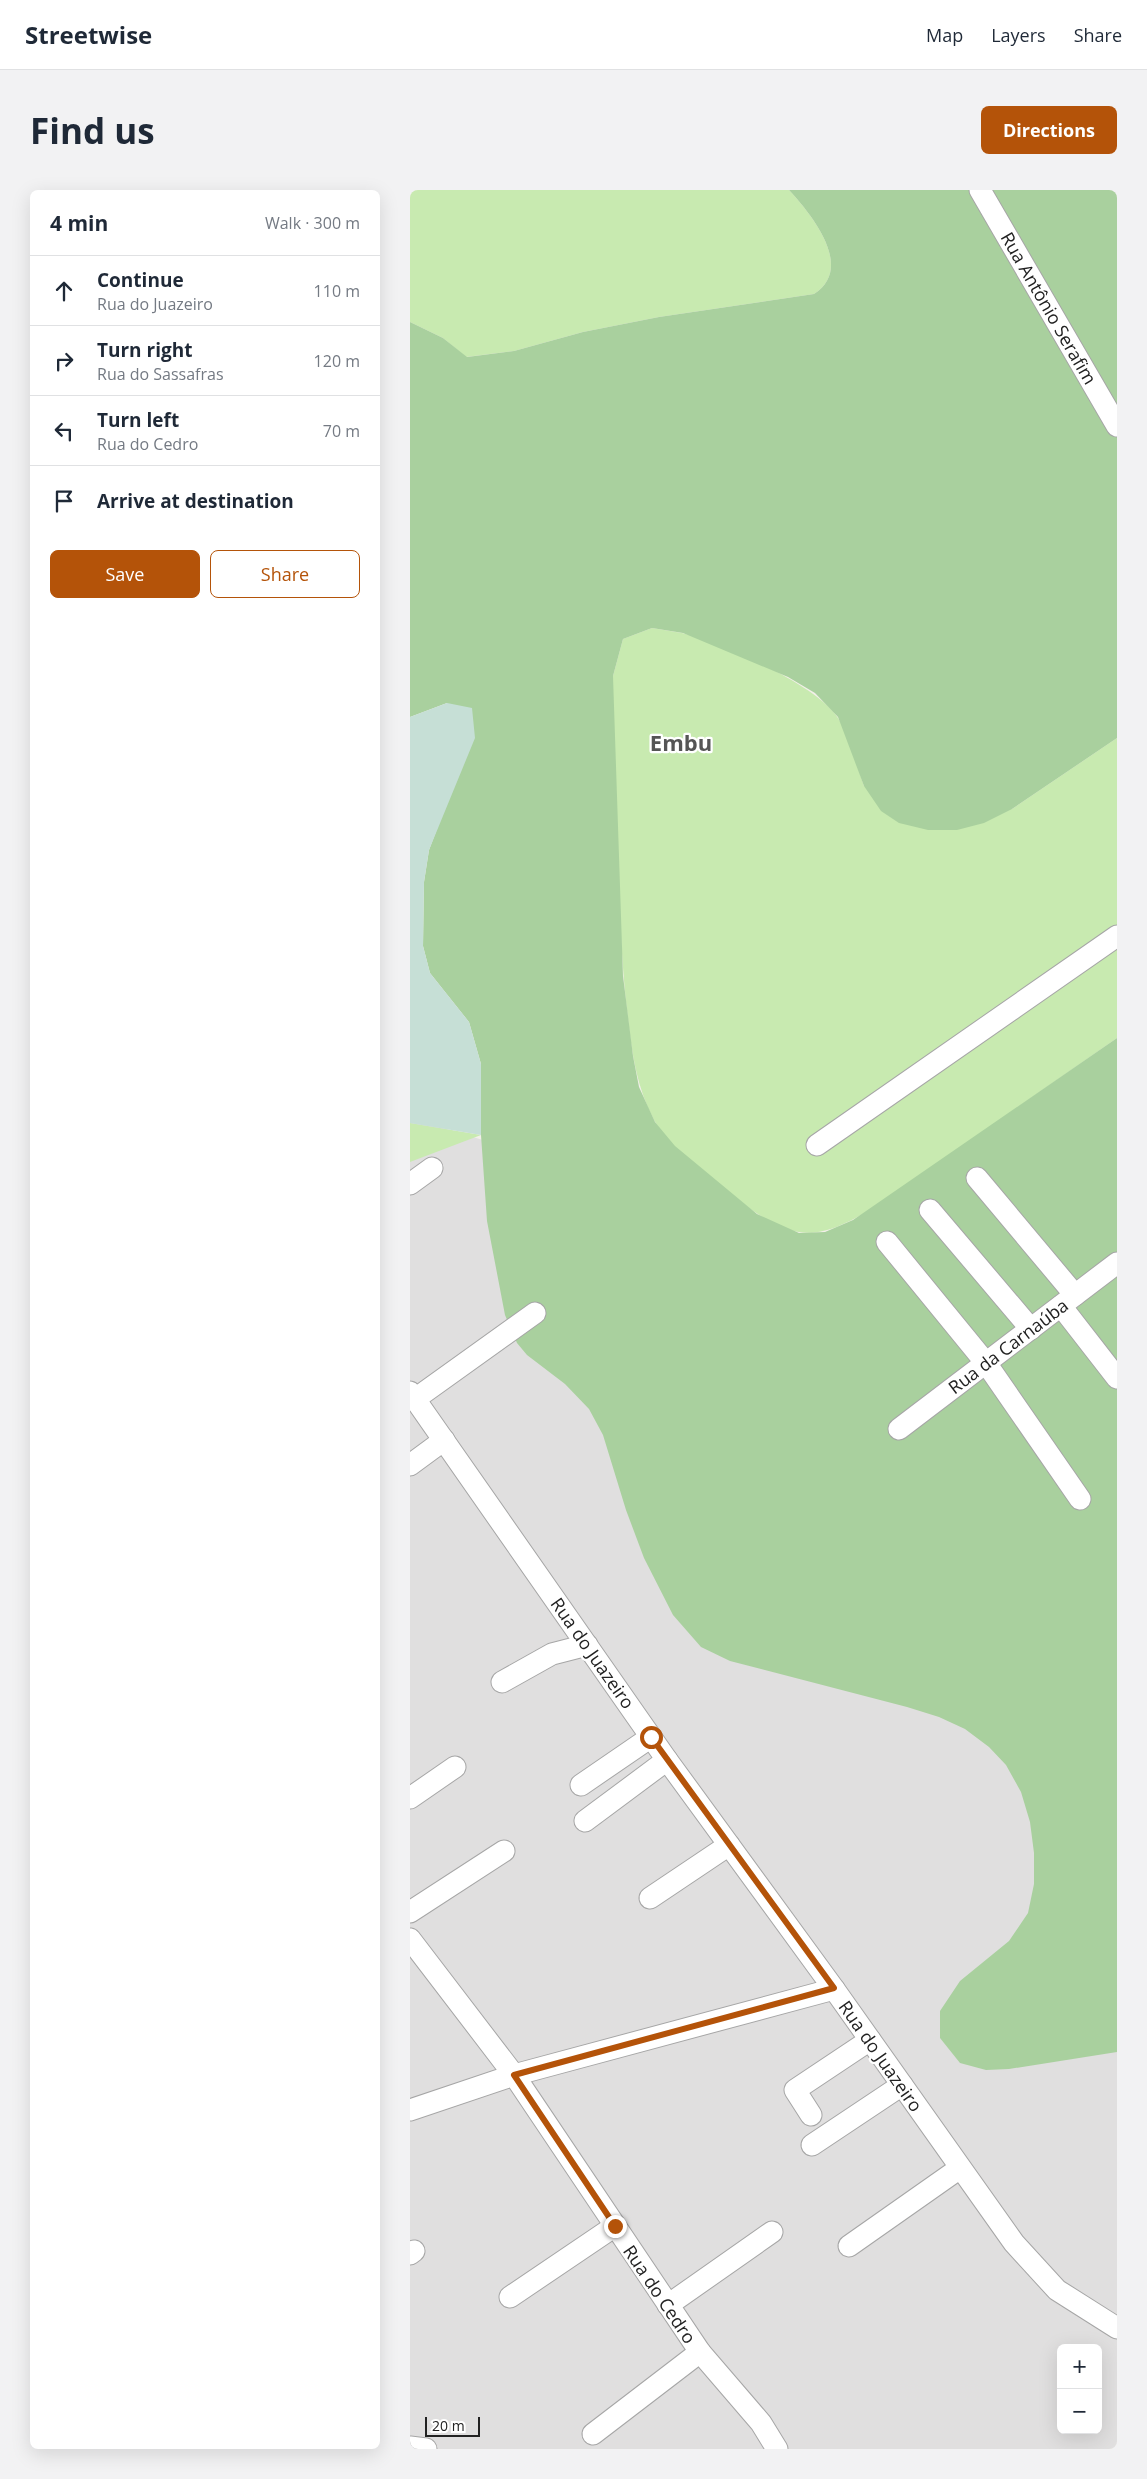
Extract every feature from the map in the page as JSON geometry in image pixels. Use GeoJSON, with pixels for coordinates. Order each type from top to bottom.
{"type":"FeatureCollection","features":[{"type":"Feature","properties":{"kind":"street","name":"Rua Antônio Serafim"},"geometry":{"type":"LineString","coordinates":[[980,190],[1117,426]]}},
{"type":"Feature","properties":{"kind":"street"},"geometry":{"type":"LineString","coordinates":[[817,1145],[1117,936]]}},
{"type":"Feature","properties":{"kind":"street"},"geometry":{"type":"LineString","coordinates":[[410,1184],[432,1168]]}},
{"type":"Feature","properties":{"kind":"street"},"geometry":{"type":"LineString","coordinates":[[977,1178],[1068,1300],[1117,1378]]}},
{"type":"Feature","properties":{"kind":"street"},"geometry":{"type":"LineString","coordinates":[[930,1210],[1031,1329]]}},
{"type":"Feature","properties":{"kind":"street"},"geometry":{"type":"LineString","coordinates":[[887,1242],[986,1363],[1080,1499]]}},
{"type":"Feature","properties":{"kind":"street","name":"Rua da Carnaúba"},"geometry":{"type":"LineString","coordinates":[[899,1429],[1117,1263]]}},
{"type":"Feature","properties":{"kind":"street"},"geometry":{"type":"LineString","coordinates":[[413,1396],[535,1313]]}},
{"type":"Feature","properties":{"kind":"street","name":"Rua do Juazeiro"},"geometry":{"type":"LineString","coordinates":[[413,1396],[667,1760],[834,1988],[1014,2243],[1057,2290],[1117,2328]]}},
{"type":"Feature","properties":{"kind":"street"},"geometry":{"type":"LineString","coordinates":[[410,1465],[444,1440]]}},
{"type":"Feature","properties":{"kind":"street"},"geometry":{"type":"LineString","coordinates":[[502,1682],[552,1654],[587,1645]]}},
{"type":"Feature","properties":{"kind":"street"},"geometry":{"type":"LineString","coordinates":[[582,1785],[651,1737]]}},
{"type":"Feature","properties":{"kind":"street"},"geometry":{"type":"LineString","coordinates":[[585,1821],[667,1760]]}},
{"type":"Feature","properties":{"kind":"street"},"geometry":{"type":"LineString","coordinates":[[410,1798],[455,1767]]}},
{"type":"Feature","properties":{"kind":"street"},"geometry":{"type":"LineString","coordinates":[[650,1898],[729,1845]]}},
{"type":"Feature","properties":{"kind":"street"},"geometry":{"type":"LineString","coordinates":[[410,1912],[504,1851]]}},
{"type":"Feature","properties":{"kind":"street","name":"Rua do Cedro"},"geometry":{"type":"LineString","coordinates":[[410,1939],[514,2075],[700,2352],[761,2423],[776,2449]]}},
{"type":"Feature","properties":{"kind":"street"},"geometry":{"type":"LineString","coordinates":[[410,2110],[514,2075],[834,1988]]}},
{"type":"Feature","properties":{"kind":"street"},"geometry":{"type":"LineString","coordinates":[[811,2115],[795,2090],[870,2040]]}},
{"type":"Feature","properties":{"kind":"street"},"geometry":{"type":"LineString","coordinates":[[812,2145],[902,2085]]}},
{"type":"Feature","properties":{"kind":"street"},"geometry":{"type":"LineString","coordinates":[[849,2246],[960,2168]]}},
{"type":"Feature","properties":{"kind":"street"},"geometry":{"type":"LineString","coordinates":[[510,2298],[615,2226]]}},
{"type":"Feature","properties":{"kind":"street"},"geometry":{"type":"LineString","coordinates":[[668,2305],[772,2232]]}},
{"type":"Feature","properties":{"kind":"street"},"geometry":{"type":"LineString","coordinates":[[593,2434],[700,2352]]}},
{"type":"Feature","properties":{"kind":"street"},"geometry":{"type":"LineString","coordinates":[[410,2446],[426,2449]]}},
{"type":"Feature","properties":{"kind":"shaded area"},"geometry":{"type":"Polygon","coordinates":[[[447,703],[472,708],[475,738],[429,850],[424,882],[423,946],[430,973],[469,1022],[481,1064],[481,1135],[410,1123],[410,717],[447,703]]]}},
{"type":"Feature","properties":{"kind":"shaded area"},"geometry":{"type":"Polygon","coordinates":[[[410,1118],[555,1162],[1117,1516],[1117,2449],[410,2449],[410,1118]]]}},
{"type":"Feature","properties":{"kind":"green space"},"geometry":{"type":"Polygon","coordinates":[[[410,190],[789,190],[818,227],[826,242],[831,270],[826,283],[814,294],[659,317],[583,332],[514,351],[466,357],[443,338],[410,322],[410,190]]]}},
{"type":"Feature","properties":{"kind":"green space"},"geometry":{"type":"Polygon","coordinates":[[[789,190],[1117,190],[1117,738],[1012,809],[984,823],[957,830],[928,830],[899,823],[881,811],[864,786],[838,717],[815,693],[788,677],[683,633],[652,628],[623,639],[613,676],[623,976],[633,1056],[639,1087],[655,1122],[675,1146],[757,1214],[799,1233],[825,1232],[853,1220],[1117,1038],[1117,2052],[1009,2069],[986,2070],[960,2063],[940,2038],[940,2011],[960,1981],[1009,1941],[1028,1913],[1034,1884],[1034,1853],[1030,1822],[1021,1792],[1006,1765],[989,1747],[965,1729],[939,1717],[907,1707],[730,1661],[701,1647],[673,1615],[644,1558],[626,1510],[603,1435],[589,1409],[565,1384],[527,1355],[517,1343],[505,1315],[487,1221],[481,1135],[481,1064],[469,1022],[430,973],[423,946],[424,882],[429,850],[446,805],[447,703],[410,717],[410,322],[443,338],[467,357],[514,351],[583,332],[659,317],[814,294],[826,283],[831,270],[830,256],[826,242],[818,227],[789,190]]]}},
{"type":"Feature","properties":{"kind":"green space"},"geometry":{"type":"Polygon","coordinates":[[[652,628],[682,633],[720,645],[767,667],[811,692],[827,705],[842,725],[864,786],[1012,809],[1117,738],[1117,1038],[881,1203],[859,1216],[823,1231],[807,1233],[791,1231],[775,1224],[702,1172],[680,1153],[662,1132],[648,1108],[639,1083],[624,982],[614,774],[613,676],[623,639],[652,628]]]}},
{"type":"Feature","properties":{"kind":"green space"},"geometry":{"type":"Polygon","coordinates":[[[410,1123],[481,1135],[410,1162],[410,1123]]]}},
{"type":"Feature","properties":{"kind":"district","name":"Embu"},"geometry":{"type":"Point","coordinates":[681,742]}},
{"type":"Feature","properties":{"kind":"route"},"geometry":{"type":"LineString","coordinates":[[615,2226],[514,2075],[834,1988],[651,1737]]}}]}
